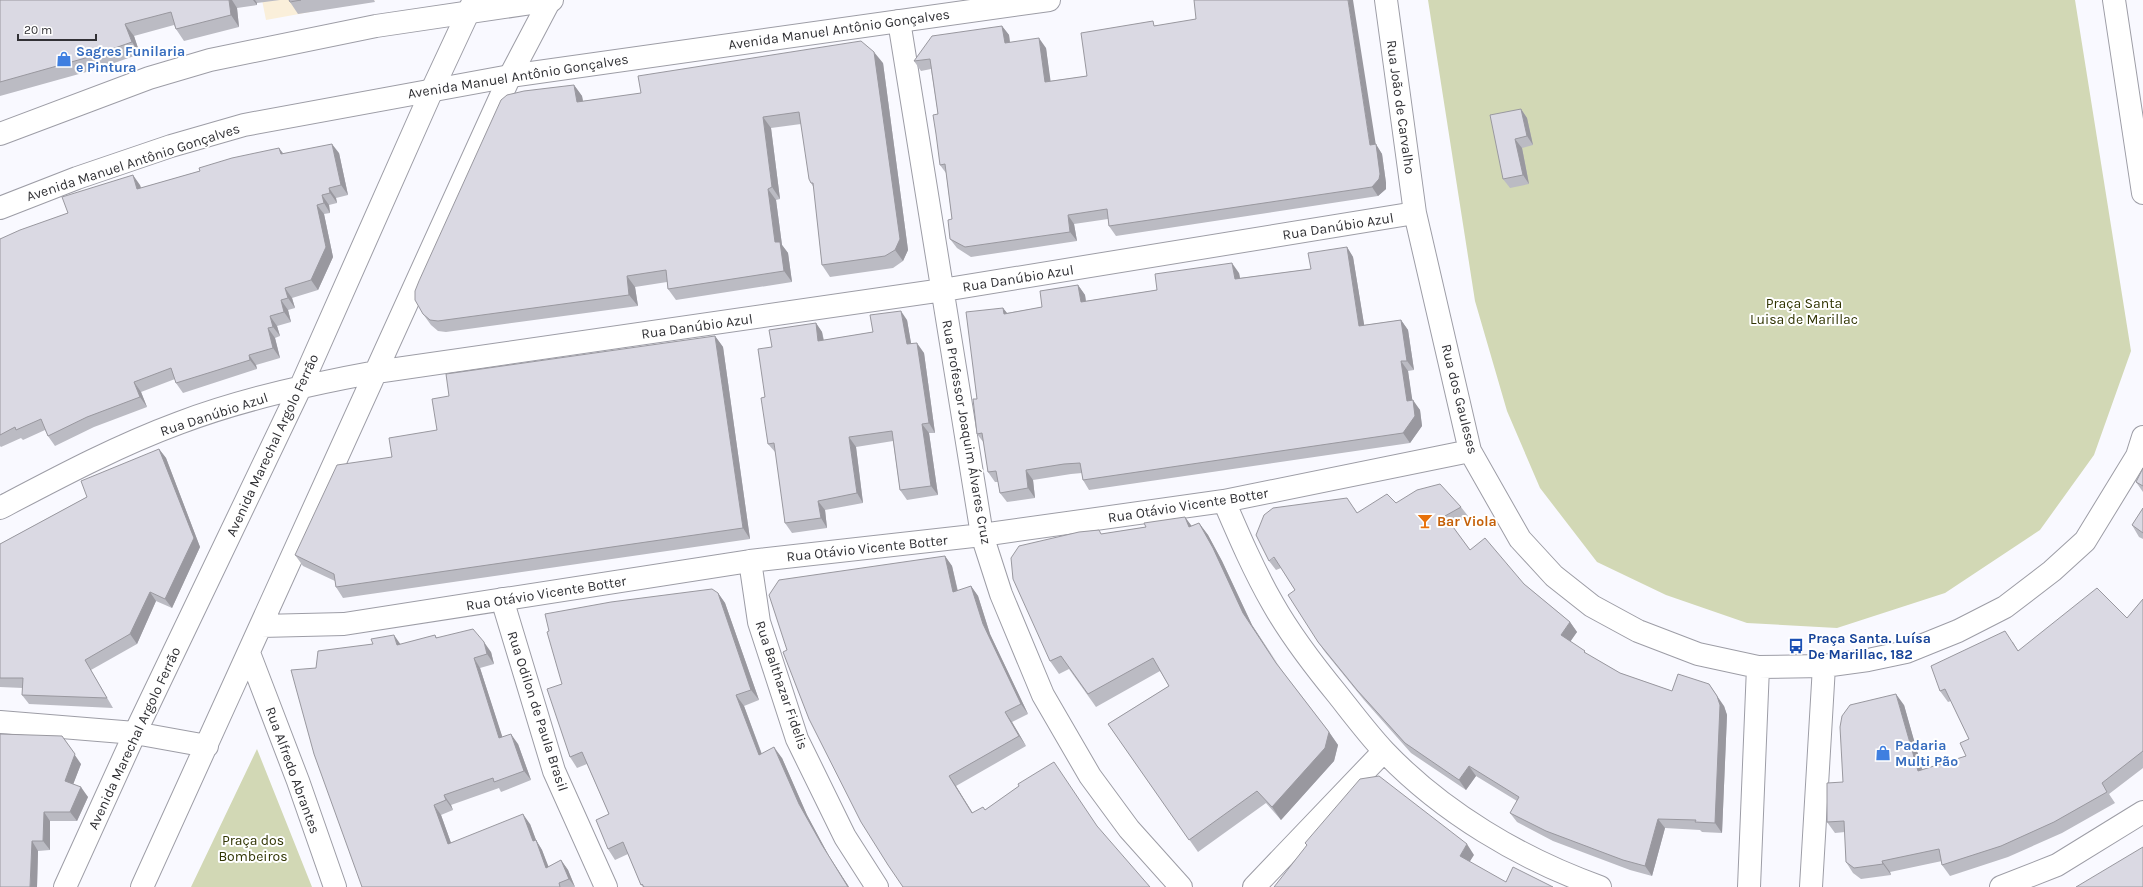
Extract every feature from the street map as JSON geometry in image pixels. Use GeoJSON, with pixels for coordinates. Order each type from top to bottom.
{"type":"FeatureCollection","features":[{"type":"Feature","properties":{"kind":"street"},"geometry":{"type":"LineString","coordinates":[[0,134],[149,78],[210,60],[471,7],[551,0]]}},
{"type":"Feature","properties":{"kind":"street"},"geometry":{"type":"LineString","coordinates":[[142,887],[510,76],[551,0]]}},
{"type":"Feature","properties":{"kind":"street","name":"Avenida Manuel Antônio Gonçalves"},"geometry":{"type":"LineString","coordinates":[[0,208],[84,176],[171,146],[244,125],[433,88],[510,76],[1049,0]]}},
{"type":"Feature","properties":{"kind":"street","name":"Rua João de Carvalho"},"geometry":{"type":"LineString","coordinates":[[1386,0],[1415,213]]}},
{"type":"Feature","properties":{"kind":"street"},"geometry":{"type":"LineString","coordinates":[[2114,0],[2138,114],[2143,193]]}},
{"type":"Feature","properties":{"kind":"street","name":"Avenida Marechal Argolo Ferrão"},"geometry":{"type":"LineString","coordinates":[[65,887],[135,733],[301,386],[433,88],[471,7]]}},
{"type":"Feature","properties":{"kind":"street","name":"Rua Professor Joaquim Álvares Cruz"},"geometry":{"type":"LineString","coordinates":[[899,21],[982,535],[1001,594],[1046,701],[1090,776],[1129,829],[1181,887]]}},
{"type":"Feature","properties":{"kind":"street","name":"Rua Danúbio Azul"},"geometry":{"type":"LineString","coordinates":[[0,508],[97,457],[179,423],[301,386],[376,372],[943,290],[1415,213]]}},
{"type":"Feature","properties":{"kind":"street","name":"Rua dos Gauleses"},"geometry":{"type":"LineString","coordinates":[[1415,213],[1470,451],[1520,539],[1554,576],[1592,606],[1638,631],[1698,654],[1758,666],[1824,666],[1906,652],[1958,631],[2005,607],[2052,571],[2085,542],[2137,456],[2143,437]]}},
{"type":"Feature","properties":{"kind":"street","name":"Rua Otávio Vicente Botter"},"geometry":{"type":"LineString","coordinates":[[261,626],[344,624],[750,561],[982,535],[1224,501],[1470,451]]}},
{"type":"Feature","properties":{"kind":"street"},"geometry":{"type":"LineString","coordinates":[[1224,501],[1251,563],[1274,606],[1326,680],[1384,751],[1441,802],[1504,842],[1569,876],[1600,887]]}},
{"type":"Feature","properties":{"kind":"street","name":"Rua Balthazar Fidelis"},"geometry":{"type":"LineString","coordinates":[[750,561],[759,622],[797,739],[845,837],[877,887]]}},
{"type":"Feature","properties":{"kind":"street","name":"Rua Odilon de Paula Brasil"},"geometry":{"type":"LineString","coordinates":[[502,599],[554,771],[606,887]]}},
{"type":"Feature","properties":{"kind":"street","name":"Rua Alfredo Abrantes"},"geometry":{"type":"LineString","coordinates":[[249,653],[298,781],[335,887]]}},
{"type":"Feature","properties":{"kind":"street"},"geometry":{"type":"LineString","coordinates":[[1749,887],[1758,666]]}},
{"type":"Feature","properties":{"kind":"street"},"geometry":{"type":"LineString","coordinates":[[1811,887],[1824,666]]}},
{"type":"Feature","properties":{"kind":"street"},"geometry":{"type":"LineString","coordinates":[[0,722],[135,733],[207,746]]}},
{"type":"Feature","properties":{"kind":"street"},"geometry":{"type":"LineString","coordinates":[[1254,887],[1384,751]]}},
{"type":"Feature","properties":{"kind":"street"},"geometry":{"type":"LineString","coordinates":[[2001,887],[2057,866],[2143,812]]}},
{"type":"Feature","properties":{"kind":"shaded area"},"geometry":{"type":"Polygon","coordinates":[[[262,0],[376,0],[266,20],[262,0]]]}},
{"type":"Feature","properties":{"kind":"green space","name":"Praça Santa Luisa de Marillac"},"geometry":{"type":"Polygon","coordinates":[[[1428,0],[2075,0],[2131,351],[2094,455],[2040,530],[1945,593],[1837,628],[1747,623],[1666,595],[1597,562],[1540,488],[1507,411],[1475,301],[1428,0]]]}},
{"type":"Feature","properties":{"kind":"green space","name":"Praça dos Bombeiros"},"geometry":{"type":"Polygon","coordinates":[[[257,749],[312,887],[191,887],[257,749]]]}},
{"type":"Feature","properties":{"kind":"building"},"geometry":{"type":"Polygon","coordinates":[[[0,0],[229,0],[231,15],[176,29],[171,12],[125,24],[132,42],[89,57],[0,82],[0,0]]]}},
{"type":"Feature","properties":{"kind":"building"},"geometry":{"type":"Polygon","coordinates":[[[289,0],[301,0],[290,2],[289,0]]]}},
{"type":"Feature","properties":{"kind":"building"},"geometry":{"type":"Polygon","coordinates":[[[1194,0],[1348,0],[1370,145],[1376,144],[1380,174],[1379,179],[1372,187],[1109,226],[1107,209],[1068,215],[1070,232],[965,247],[950,239],[948,220],[952,219],[945,164],[940,165],[933,115],[938,114],[930,59],[914,61],[932,36],[1002,26],[1005,43],[1039,38],[1045,82],[1087,76],[1081,33],[1153,21],[1154,26],[1196,19],[1194,0]]]}},
{"type":"Feature","properties":{"kind":"building"},"geometry":{"type":"Polygon","coordinates":[[[861,41],[874,52],[900,239],[895,250],[885,256],[822,265],[813,183],[811,183],[809,179],[799,112],[763,117],[772,187],[768,189],[775,242],[780,242],[784,271],[668,289],[666,270],[627,276],[629,295],[438,321],[430,320],[423,314],[415,300],[415,291],[501,100],[507,95],[524,91],[574,85],[577,102],[641,93],[638,76],[861,41]]]}},
{"type":"Feature","properties":{"kind":"building"},"geometry":{"type":"Polygon","coordinates":[[[1521,109],[1527,136],[1515,139],[1523,175],[1503,179],[1490,115],[1521,109]]]}},
{"type":"Feature","properties":{"kind":"building"},"geometry":{"type":"Polygon","coordinates":[[[332,144],[341,185],[329,188],[330,193],[322,195],[324,203],[317,205],[326,247],[311,280],[285,288],[288,298],[281,300],[284,312],[270,316],[273,327],[268,328],[273,348],[249,355],[250,360],[176,383],[171,368],[134,382],[140,397],[87,417],[48,436],[41,419],[16,430],[15,427],[0,435],[0,239],[20,230],[68,213],[62,197],[133,175],[137,189],[200,171],[199,168],[232,158],[279,148],[281,154],[332,144]]]}},
{"type":"Feature","properties":{"kind":"building"},"geometry":{"type":"Polygon","coordinates":[[[1347,247],[1359,326],[1401,320],[1407,361],[1401,361],[1407,401],[1413,400],[1415,416],[1403,433],[1083,480],[1080,463],[1064,464],[1026,470],[1028,488],[1000,493],[996,471],[988,472],[982,433],[977,434],[973,399],[977,399],[966,312],[1003,308],[1004,314],[1042,307],[1040,291],[1078,285],[1081,302],[1157,290],[1155,274],[1232,263],[1235,279],[1311,269],[1308,253],[1347,247]]]}},
{"type":"Feature","properties":{"kind":"building"},"geometry":{"type":"Polygon","coordinates":[[[901,311],[907,344],[917,343],[929,423],[922,424],[931,486],[900,490],[892,431],[849,437],[857,493],[818,501],[821,518],[785,523],[774,443],[768,444],[761,398],[765,397],[758,349],[772,347],[769,330],[816,323],[818,341],[873,332],[870,315],[901,311]]]}},
{"type":"Feature","properties":{"kind":"building"},"geometry":{"type":"Polygon","coordinates":[[[715,336],[743,528],[336,587],[334,574],[295,555],[337,465],[392,457],[389,438],[437,430],[432,399],[449,396],[446,374],[715,336]]]}},
{"type":"Feature","properties":{"kind":"building"},"geometry":{"type":"Polygon","coordinates":[[[159,449],[194,538],[165,599],[150,592],[130,634],[85,660],[107,698],[22,695],[23,678],[0,678],[0,544],[87,497],[81,481],[159,449]]]}},
{"type":"Feature","properties":{"kind":"building"},"geometry":{"type":"Polygon","coordinates":[[[2143,468],[2143,486],[2136,482],[2143,468]]]}},
{"type":"Feature","properties":{"kind":"building"},"geometry":{"type":"Polygon","coordinates":[[[1440,484],[1461,507],[1445,516],[1470,550],[1485,538],[1524,584],[1570,622],[1561,635],[1585,651],[1584,652],[1620,673],[1672,691],[1678,674],[1709,684],[1717,696],[1720,705],[1715,823],[1695,822],[1696,820],[1658,819],[1645,866],[1623,860],[1546,831],[1510,813],[1519,797],[1469,766],[1459,780],[1405,743],[1357,690],[1318,642],[1288,595],[1295,590],[1274,557],[1269,561],[1256,535],[1264,515],[1273,508],[1347,498],[1357,513],[1387,494],[1396,503],[1417,490],[1440,484]]]}},
{"type":"Feature","properties":{"kind":"building"},"geometry":{"type":"Polygon","coordinates":[[[2143,508],[2143,533],[2132,525],[2143,508]]]}},
{"type":"Feature","properties":{"kind":"building"},"geometry":{"type":"Polygon","coordinates":[[[1185,517],[1189,527],[1199,523],[1213,548],[1243,613],[1276,663],[1329,732],[1325,748],[1272,807],[1257,791],[1189,840],[1108,724],[1169,686],[1153,658],[1088,694],[1061,656],[1050,661],[1013,579],[1011,558],[1019,546],[1079,532],[1099,530],[1101,534],[1146,527],[1144,523],[1185,517]]]}},
{"type":"Feature","properties":{"kind":"building"},"geometry":{"type":"Polygon","coordinates":[[[945,556],[953,592],[971,586],[983,624],[1021,704],[1005,712],[1019,736],[949,776],[972,813],[983,807],[985,810],[1019,786],[1018,784],[1054,762],[1097,826],[1150,887],[903,887],[861,822],[809,719],[783,652],[787,650],[769,595],[779,580],[945,556]]]}},
{"type":"Feature","properties":{"kind":"building"},"geometry":{"type":"Polygon","coordinates":[[[2097,588],[2127,618],[2143,599],[2143,751],[2102,783],[2107,792],[2054,822],[2001,846],[1942,865],[1939,849],[1882,861],[1883,864],[1854,868],[1846,862],[1844,821],[1827,822],[1827,783],[1843,782],[1840,727],[1842,716],[1850,705],[1896,694],[1918,771],[1966,756],[1960,743],[1969,739],[1945,689],[1940,691],[1931,666],[2005,631],[2018,651],[2097,588]]]}},
{"type":"Feature","properties":{"kind":"building"},"geometry":{"type":"Polygon","coordinates":[[[712,589],[718,593],[751,690],[736,695],[759,755],[774,747],[799,804],[848,887],[644,887],[642,884],[641,885],[623,842],[608,849],[596,820],[609,814],[582,752],[570,757],[547,689],[562,684],[547,632],[549,631],[545,614],[611,602],[712,589]]]}},
{"type":"Feature","properties":{"kind":"building"},"geometry":{"type":"Polygon","coordinates":[[[473,629],[484,642],[487,654],[474,658],[499,738],[511,734],[524,771],[494,782],[493,778],[444,795],[446,800],[434,805],[448,844],[523,814],[533,841],[536,840],[546,868],[561,860],[569,879],[559,883],[560,887],[362,887],[314,754],[291,670],[316,668],[318,651],[373,644],[371,639],[394,635],[397,645],[435,635],[436,638],[473,629]]]}},
{"type":"Feature","properties":{"kind":"building"},"geometry":{"type":"Polygon","coordinates":[[[0,734],[62,736],[75,754],[65,781],[81,787],[70,812],[44,812],[43,841],[32,841],[30,887],[0,887],[0,734]]]}},
{"type":"Feature","properties":{"kind":"building"},"geometry":{"type":"Polygon","coordinates":[[[1379,776],[1467,844],[1460,856],[1506,882],[1513,867],[1553,887],[1274,887],[1307,845],[1305,843],[1360,779],[1379,776]]]}},
{"type":"Feature","properties":{"kind":"building"},"geometry":{"type":"Polygon","coordinates":[[[2143,847],[2143,887],[2076,887],[2143,847]]]}},
{"type":"Feature","properties":{"kind":"place","name":"Sagres Funilaria e Pintura"},"geometry":{"type":"Point","coordinates":[64,59]}},
{"type":"Feature","properties":{"kind":"place","name":"Bar Viola"},"geometry":{"type":"Point","coordinates":[1425,521]}},
{"type":"Feature","properties":{"kind":"place","name":"Praça Santa. Luísa De Marillac, 182"},"geometry":{"type":"Point","coordinates":[1796,646]}},
{"type":"Feature","properties":{"kind":"place","name":"Padaria Multi Pão"},"geometry":{"type":"Point","coordinates":[1883,753]}}]}
